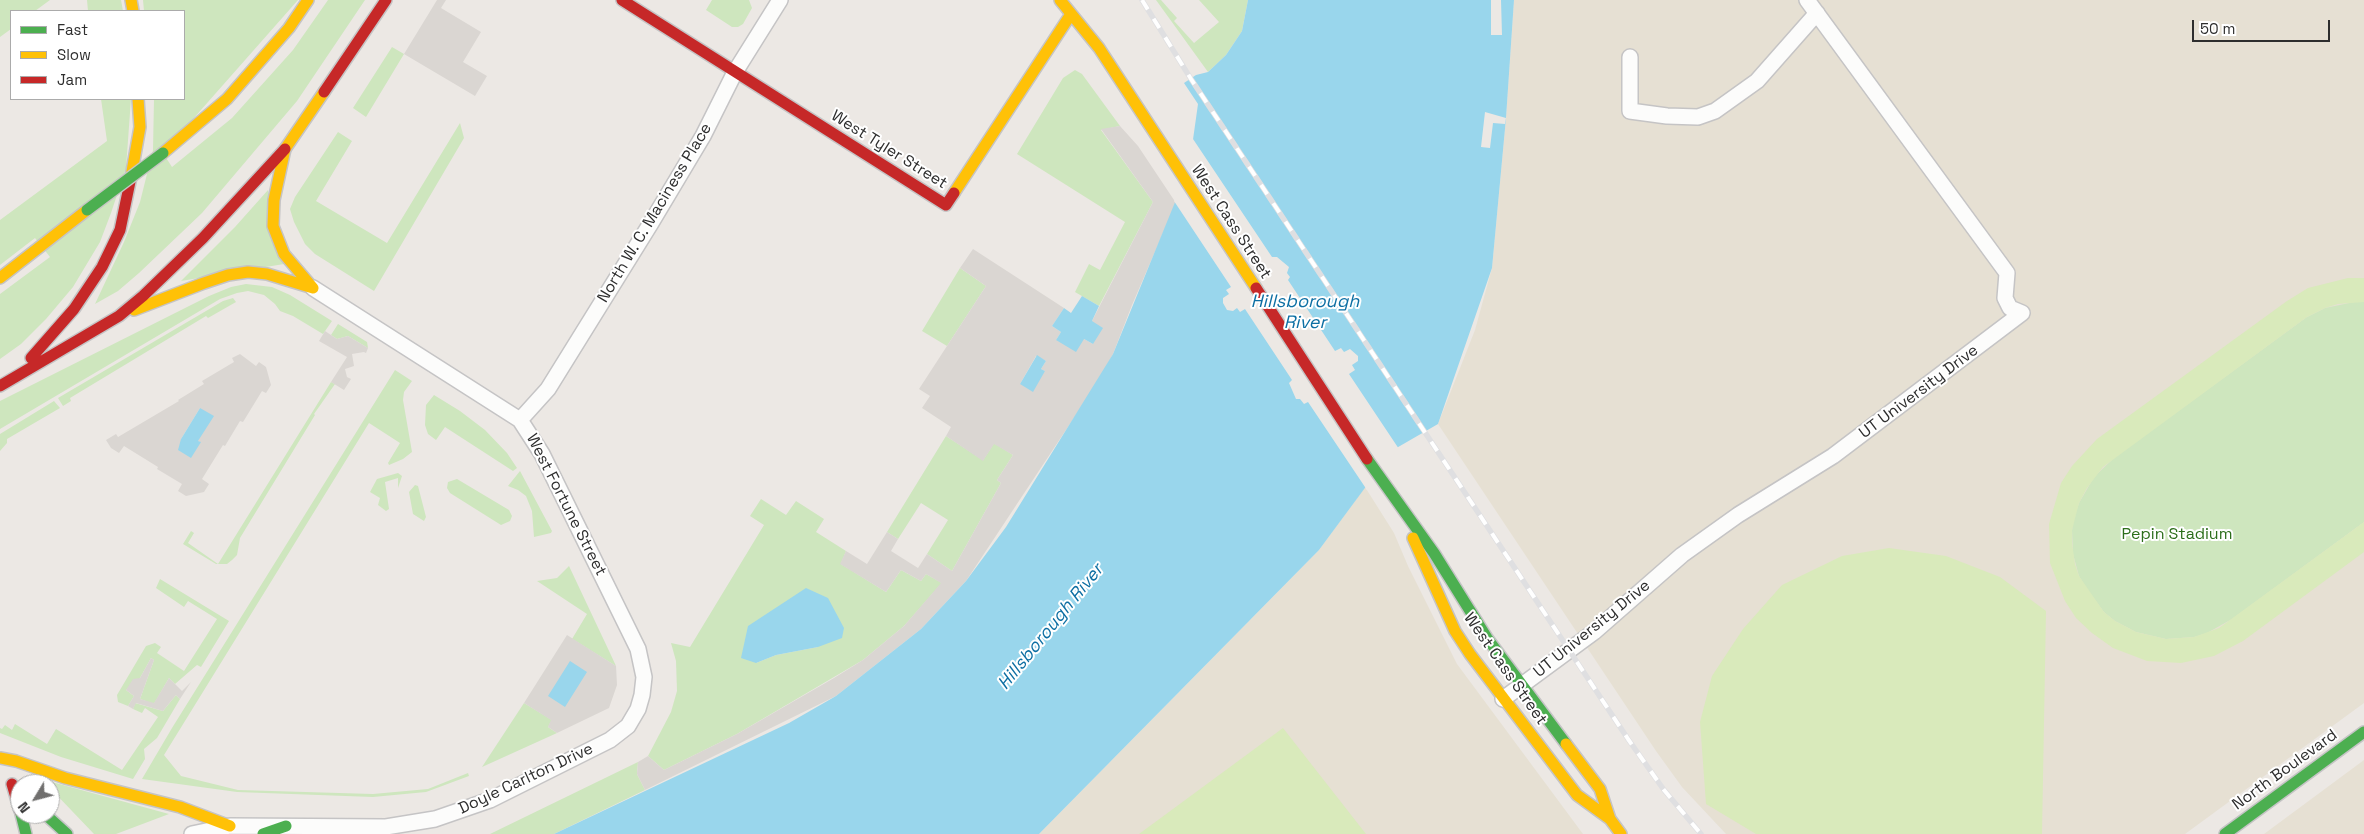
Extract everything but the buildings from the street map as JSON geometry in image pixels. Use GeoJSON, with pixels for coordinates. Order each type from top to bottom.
{"type":"FeatureCollection","features":[{"type":"Feature","properties":{"kind":"main road"},"geometry":{"type":"LineString","coordinates":[[0,278],[163,152],[227,99],[290,28],[308,0]]}},
{"type":"Feature","properties":{"kind":"main road"},"geometry":{"type":"LineString","coordinates":[[119,316],[150,290],[197,244],[285,149],[386,0]]}},
{"type":"Feature","properties":{"kind":"main road","name":"West Tyler Street"},"geometry":{"type":"LineString","coordinates":[[622,0],[946,205],[1071,14]]}},
{"type":"Feature","properties":{"kind":"main road","name":"West Cass Street"},"geometry":{"type":"LineString","coordinates":[[1060,0],[1099,48],[1388,490],[1434,553],[1487,638],[1521,686],[1600,789],[1610,819],[1621,834]]}},
{"type":"Feature","properties":{"kind":"main road"},"geometry":{"type":"LineString","coordinates":[[4,383],[34,356],[74,309],[102,266],[120,230],[126,209],[140,126],[138,100]]}},
{"type":"Feature","properties":{"kind":"main road"},"geometry":{"type":"LineString","coordinates":[[285,149],[274,200],[273,226],[284,254],[313,288]]}},
{"type":"Feature","properties":{"kind":"main road"},"geometry":{"type":"LineString","coordinates":[[4,383],[119,316],[228,276],[248,272],[267,274],[313,288]]}},
{"type":"Feature","properties":{"kind":"main road","name":"West Cass Street"},"geometry":{"type":"LineString","coordinates":[[1388,490],[1416,543],[1455,631],[1503,699],[1576,795],[1610,819]]}},
{"type":"Feature","properties":{"kind":"main road","name":"North Boulevard"},"geometry":{"type":"LineString","coordinates":[[2225,834],[2364,732]]}},
{"type":"Feature","properties":{"kind":"main road"},"geometry":{"type":"LineString","coordinates":[[0,758],[16,761],[65,778],[180,807],[230,826]]}},
{"type":"Feature","properties":{"kind":"main road"},"geometry":{"type":"LineString","coordinates":[[0,775],[10,783]]}},
{"type":"Feature","properties":{"kind":"main road"},"geometry":{"type":"LineString","coordinates":[[56,824],[67,834]]}},
{"type":"Feature","properties":{"kind":"main road"},"geometry":{"type":"LineString","coordinates":[[263,834],[286,826]]}},
{"type":"Feature","properties":{"kind":"street","name":"North W. C. Maciness Place"},"geometry":{"type":"LineString","coordinates":[[520,420],[548,389],[646,231],[702,136],[735,72],[780,0]]}},
{"type":"Feature","properties":{"kind":"street","name":"UT University Drive"},"geometry":{"type":"LineString","coordinates":[[1503,699],[1594,632],[1682,555],[1738,515],[1833,456],[2022,313],[2010,308],[2005,298],[2008,273],[1807,0]]}},
{"type":"Feature","properties":{"kind":"street"},"geometry":{"type":"LineString","coordinates":[[1630,57],[1630,111],[1686,118],[1698,117],[1715,110],[1757,81],[1817,13]]}},
{"type":"Feature","properties":{"kind":"street","name":"West Fortune Street"},"geometry":{"type":"LineString","coordinates":[[313,288],[520,420],[536,441],[638,649],[644,677],[638,709]]}},
{"type":"Feature","properties":{"kind":"street","name":"Doyle Carlton Drive"},"geometry":{"type":"LineString","coordinates":[[192,834],[230,826],[386,827],[434,819],[472,807],[610,740],[628,726],[638,709]]}},
{"type":"Feature","properties":{"kind":"shaded area"},"geometry":{"type":"Polygon","coordinates":[[[437,0],[446,0],[441,8],[481,32],[463,62],[487,76],[475,96],[404,54],[437,0]]]}},
{"type":"Feature","properties":{"kind":"shaded area"},"geometry":{"type":"Polygon","coordinates":[[[1514,0],[2364,0],[2364,703],[2185,834],[1726,834],[1682,787],[1656,751],[1438,424],[1475,330],[1492,268],[1506,118],[1514,0]]]}},
{"type":"Feature","properties":{"kind":"shaded area"},"geometry":{"type":"Polygon","coordinates":[[[1120,126],[1138,146],[1176,203],[1113,354],[1101,377],[966,581],[921,629],[836,696],[645,790],[637,774],[638,762],[648,756],[664,770],[737,734],[834,678],[863,660],[904,626],[941,583],[926,574],[921,581],[901,570],[886,592],[840,564],[846,551],[867,564],[887,532],[898,539],[891,551],[918,568],[927,554],[952,571],[1001,483],[997,480],[1013,455],[994,444],[983,461],[946,436],[951,427],[922,408],[930,396],[919,389],[986,286],[960,268],[973,249],[1064,308],[1052,326],[1061,332],[1056,340],[1084,339],[1093,344],[1092,321],[1153,202],[1101,129],[1120,126]],[[1036,356],[1020,384],[1045,371],[1041,369],[1046,361],[1036,356]]]}},
{"type":"Feature","properties":{"kind":"shaded area"},"geometry":{"type":"Polygon","coordinates":[[[325,331],[337,339],[348,336],[368,348],[366,353],[352,354],[354,366],[345,369],[347,377],[351,379],[344,390],[331,382],[347,357],[319,341],[325,331]]]}},
{"type":"Feature","properties":{"kind":"shaded area"},"geometry":{"type":"Polygon","coordinates":[[[240,354],[256,366],[259,362],[266,367],[271,385],[266,393],[262,391],[243,422],[240,421],[225,446],[223,445],[202,479],[209,484],[204,492],[186,496],[178,491],[182,484],[157,469],[158,467],[124,446],[119,453],[111,448],[106,440],[116,434],[118,437],[179,401],[204,384],[202,381],[234,362],[232,358],[240,354]],[[200,408],[181,439],[200,442],[198,441],[200,408]]]}},
{"type":"Feature","properties":{"kind":"shaded area"},"geometry":{"type":"Polygon","coordinates":[[[1365,487],[1394,533],[1408,566],[1457,664],[1583,834],[1039,834],[1319,550],[1365,487]]]}},
{"type":"Feature","properties":{"kind":"shaded area"},"geometry":{"type":"Polygon","coordinates":[[[567,635],[616,666],[617,685],[609,708],[557,733],[548,727],[551,720],[524,703],[567,635]]]}},
{"type":"Feature","properties":{"kind":"shaded area"},"geometry":{"type":"Polygon","coordinates":[[[151,658],[154,660],[140,699],[154,703],[169,678],[182,691],[191,682],[180,699],[176,695],[163,711],[136,703],[133,709],[128,706],[134,696],[126,690],[133,679],[140,678],[151,658]]]}},
{"type":"Feature","properties":{"kind":"shaded area"},"geometry":{"type":"Polygon","coordinates":[[[2364,760],[2364,834],[2264,834],[2364,760]]]}},
{"type":"Feature","properties":{"kind":"green space"},"geometry":{"type":"Polygon","coordinates":[[[0,0],[50,0],[36,10],[10,10],[10,30],[0,37],[0,0]]]}},
{"type":"Feature","properties":{"kind":"green space"},"geometry":{"type":"Polygon","coordinates":[[[87,0],[121,0],[123,10],[88,10],[87,0]]]}},
{"type":"Feature","properties":{"kind":"green space"},"geometry":{"type":"Polygon","coordinates":[[[143,0],[298,0],[163,153],[172,167],[232,118],[293,50],[328,0],[365,0],[297,101],[202,213],[118,291],[95,304],[124,242],[140,202],[153,150],[154,100],[185,100],[185,10],[144,10],[143,0]]]}},
{"type":"Feature","properties":{"kind":"green space"},"geometry":{"type":"Polygon","coordinates":[[[712,0],[749,0],[752,8],[743,24],[738,27],[732,27],[706,10],[712,0]]]}},
{"type":"Feature","properties":{"kind":"green space"},"geometry":{"type":"Polygon","coordinates":[[[1156,0],[1161,0],[1177,18],[1174,21],[1194,43],[1219,22],[1199,0],[1248,0],[1242,31],[1226,55],[1208,72],[1156,0]]]}},
{"type":"Feature","properties":{"kind":"green space"},"geometry":{"type":"Polygon","coordinates":[[[392,47],[404,54],[366,117],[353,108],[392,47]]]}},
{"type":"Feature","properties":{"kind":"green space"},"geometry":{"type":"Polygon","coordinates":[[[1075,70],[1082,74],[1120,126],[1101,130],[1153,202],[1099,306],[1075,292],[1089,264],[1100,270],[1125,222],[1017,154],[1063,78],[1075,70]]]}},
{"type":"Feature","properties":{"kind":"green space"},"geometry":{"type":"Polygon","coordinates":[[[101,100],[131,100],[126,168],[100,242],[73,287],[46,319],[21,344],[0,359],[0,294],[50,257],[35,238],[0,265],[0,220],[107,141],[101,100]]]}},
{"type":"Feature","properties":{"kind":"green space"},"geometry":{"type":"Polygon","coordinates":[[[460,123],[464,138],[374,291],[315,254],[305,244],[290,209],[295,197],[338,132],[352,141],[316,201],[387,243],[460,123]]]}},
{"type":"Feature","properties":{"kind":"green space"},"geometry":{"type":"Polygon","coordinates":[[[268,190],[284,264],[181,281],[235,227],[268,190]]]}},
{"type":"Feature","properties":{"kind":"green space"},"geometry":{"type":"Polygon","coordinates":[[[960,268],[986,286],[947,346],[922,331],[960,268]]]}},
{"type":"Feature","properties":{"kind":"green space"},"geometry":{"type":"Polygon","coordinates":[[[2348,278],[2364,278],[2364,302],[2338,304],[2307,317],[2103,467],[2087,488],[2079,503],[2072,530],[2072,543],[2079,576],[2104,612],[2115,621],[2136,632],[2166,639],[2194,637],[2219,628],[2364,522],[2364,552],[2243,641],[2214,656],[2181,663],[2147,661],[2113,648],[2092,633],[2076,618],[2065,601],[2050,563],[2049,524],[2061,483],[2072,466],[2097,439],[2287,301],[2308,288],[2348,278]]]}},
{"type":"Feature","properties":{"kind":"green space"},"geometry":{"type":"Polygon","coordinates":[[[246,284],[272,287],[290,295],[332,321],[323,334],[293,316],[280,311],[264,295],[248,291],[237,293],[220,299],[0,429],[0,401],[209,296],[231,287],[246,284]]]}},
{"type":"Feature","properties":{"kind":"green space"},"geometry":{"type":"Polygon","coordinates":[[[233,298],[236,302],[208,318],[206,316],[70,398],[71,401],[63,406],[58,398],[223,301],[233,298]]]}},
{"type":"Feature","properties":{"kind":"green space","name":"Pepin Stadium"},"geometry":{"type":"Polygon","coordinates":[[[2354,302],[2364,302],[2364,522],[2232,619],[2207,633],[2194,637],[2166,639],[2136,632],[2115,621],[2104,612],[2087,589],[2079,576],[2073,554],[2072,530],[2074,518],[2079,503],[2094,477],[2114,458],[2307,317],[2325,308],[2354,302]]]}},
{"type":"Feature","properties":{"kind":"green space"},"geometry":{"type":"Polygon","coordinates":[[[338,324],[367,342],[368,348],[348,336],[337,339],[331,335],[338,324]]]}},
{"type":"Feature","properties":{"kind":"green space"},"geometry":{"type":"Polygon","coordinates":[[[395,370],[412,381],[404,392],[403,400],[412,452],[403,459],[389,465],[388,463],[400,443],[369,423],[164,755],[181,776],[238,790],[373,794],[428,789],[468,773],[469,776],[426,792],[373,797],[237,792],[142,779],[172,728],[395,370]]]}},
{"type":"Feature","properties":{"kind":"green space"},"geometry":{"type":"Polygon","coordinates":[[[331,382],[335,384],[314,414],[240,538],[237,555],[227,564],[218,564],[331,382]]]}},
{"type":"Feature","properties":{"kind":"green space"},"geometry":{"type":"Polygon","coordinates":[[[434,395],[460,411],[485,430],[507,453],[517,468],[513,471],[445,427],[436,440],[428,434],[425,425],[426,405],[434,395]]]}},
{"type":"Feature","properties":{"kind":"green space"},"geometry":{"type":"Polygon","coordinates":[[[54,401],[60,408],[7,439],[7,443],[0,451],[0,434],[54,401]]]}},
{"type":"Feature","properties":{"kind":"green space"},"geometry":{"type":"Polygon","coordinates":[[[946,436],[983,460],[994,443],[1013,455],[997,480],[1001,483],[952,571],[927,554],[948,520],[921,503],[898,539],[887,532],[946,436]]]}},
{"type":"Feature","properties":{"kind":"green space"},"geometry":{"type":"Polygon","coordinates":[[[520,471],[552,531],[551,533],[534,537],[532,511],[526,496],[508,486],[520,471]]]}},
{"type":"Feature","properties":{"kind":"green space"},"geometry":{"type":"Polygon","coordinates":[[[398,473],[402,476],[398,488],[398,478],[385,482],[389,509],[386,511],[378,505],[380,498],[370,492],[377,479],[398,473]]]}},
{"type":"Feature","properties":{"kind":"green space"},"geometry":{"type":"Polygon","coordinates":[[[457,479],[509,510],[512,516],[510,521],[501,525],[450,493],[447,488],[448,482],[457,479]]]}},
{"type":"Feature","properties":{"kind":"green space"},"geometry":{"type":"Polygon","coordinates":[[[415,485],[418,486],[426,517],[424,521],[413,514],[409,492],[415,485]]]}},
{"type":"Feature","properties":{"kind":"green space"},"geometry":{"type":"Polygon","coordinates":[[[761,499],[786,515],[796,501],[824,519],[816,532],[846,551],[841,564],[886,592],[901,570],[921,581],[926,574],[942,583],[904,626],[863,660],[737,734],[664,770],[648,756],[671,712],[677,691],[676,661],[671,643],[690,647],[764,525],[750,516],[761,499]],[[828,598],[756,663],[776,655],[818,647],[828,598]]]}},
{"type":"Feature","properties":{"kind":"green space"},"geometry":{"type":"Polygon","coordinates":[[[191,531],[194,533],[188,543],[218,564],[183,544],[191,531]]]}},
{"type":"Feature","properties":{"kind":"green space"},"geometry":{"type":"Polygon","coordinates":[[[1889,548],[1946,556],[2000,577],[2046,611],[2042,834],[1756,834],[1706,804],[1700,722],[1712,676],[1743,629],[1782,585],[1842,556],[1889,548]]]}},
{"type":"Feature","properties":{"kind":"green space"},"geometry":{"type":"Polygon","coordinates":[[[569,566],[616,666],[572,639],[587,614],[537,581],[557,578],[569,566]]]}},
{"type":"Feature","properties":{"kind":"green space"},"geometry":{"type":"Polygon","coordinates":[[[160,579],[229,621],[201,667],[197,665],[175,684],[169,678],[154,704],[140,699],[154,660],[151,658],[140,678],[126,690],[134,696],[128,706],[118,702],[117,695],[146,646],[155,643],[161,647],[157,653],[184,671],[217,619],[188,601],[184,607],[156,588],[160,579]]]}},
{"type":"Feature","properties":{"kind":"green space"},"geometry":{"type":"Polygon","coordinates":[[[176,695],[180,699],[157,738],[144,749],[145,759],[133,779],[61,757],[0,733],[0,728],[2,729],[5,725],[12,730],[15,724],[47,744],[56,729],[122,770],[158,717],[145,708],[142,713],[133,709],[135,703],[163,711],[176,695]]]}},
{"type":"Feature","properties":{"kind":"green space"},"geometry":{"type":"Polygon","coordinates":[[[524,703],[552,720],[548,727],[557,733],[482,767],[524,703]]]}},
{"type":"Feature","properties":{"kind":"green space"},"geometry":{"type":"Polygon","coordinates":[[[1283,728],[1366,834],[1139,834],[1283,728]]]}},
{"type":"Feature","properties":{"kind":"green space"},"geometry":{"type":"Polygon","coordinates":[[[638,762],[637,774],[645,790],[554,834],[490,834],[638,762]]]}},
{"type":"Feature","properties":{"kind":"green space"},"geometry":{"type":"Polygon","coordinates":[[[60,784],[169,814],[116,834],[94,834],[60,798],[60,784]]]}},
{"type":"Feature","properties":{"kind":"water","name":"Hillsborough River"},"geometry":{"type":"Polygon","coordinates":[[[1248,0],[1514,0],[1506,118],[1492,268],[1438,424],[1393,450],[1319,550],[1039,834],[554,834],[789,723],[836,696],[921,629],[966,581],[1006,527],[1113,354],[1189,168],[1198,104],[1184,83],[1196,75],[1208,72],[1226,55],[1242,31],[1248,0]]]}},
{"type":"Feature","properties":{"kind":"water"},"geometry":{"type":"Polygon","coordinates":[[[1082,296],[1099,306],[1092,321],[1103,328],[1093,344],[1084,339],[1076,352],[1056,340],[1061,332],[1052,326],[1064,308],[1071,313],[1082,296]]]}},
{"type":"Feature","properties":{"kind":"water"},"geometry":{"type":"Polygon","coordinates":[[[1037,355],[1046,361],[1041,369],[1045,371],[1033,392],[1020,384],[1037,355]]]}},
{"type":"Feature","properties":{"kind":"water"},"geometry":{"type":"Polygon","coordinates":[[[200,408],[214,416],[198,441],[201,442],[191,458],[178,450],[181,439],[200,408]]]}},
{"type":"Feature","properties":{"kind":"water"},"geometry":{"type":"Polygon","coordinates":[[[806,588],[828,598],[844,628],[842,638],[818,647],[776,655],[756,663],[741,658],[748,626],[806,588]]]}},
{"type":"Feature","properties":{"kind":"water"},"geometry":{"type":"Polygon","coordinates":[[[570,661],[587,672],[565,707],[548,696],[570,661]]]}},
{"type":"Feature","properties":{"kind":"pier"},"geometry":{"type":"Polygon","coordinates":[[[1491,0],[1501,0],[1502,35],[1491,35],[1491,0]]]}},
{"type":"Feature","properties":{"kind":"pier"},"geometry":{"type":"Polygon","coordinates":[[[1485,112],[1506,118],[1505,124],[1493,123],[1490,148],[1481,147],[1485,112]]]}},
{"type":"Feature","properties":{"kind":"pier"},"geometry":{"type":"Polygon","coordinates":[[[1191,136],[1272,257],[1277,257],[1289,267],[1287,273],[1290,277],[1288,280],[1335,351],[1341,348],[1344,352],[1350,349],[1358,356],[1358,361],[1352,365],[1355,370],[1349,374],[1399,449],[1367,490],[1308,402],[1304,404],[1300,399],[1296,399],[1289,383],[1292,380],[1245,309],[1240,312],[1237,308],[1233,311],[1227,310],[1223,303],[1223,298],[1229,294],[1226,290],[1231,287],[1174,201],[1187,168],[1191,136]]]}},
{"type":"Feature","properties":{"kind":"railway"},"geometry":{"type":"LineString","coordinates":[[1142,0],[1191,79],[1628,739],[1664,790],[1701,834]]}},
{"type":"Feature","properties":{"kind":"traffic: fast"},"geometry":{"type":"LineString","coordinates":[[87,210],[163,153]]}},
{"type":"Feature","properties":{"kind":"traffic: fast"},"geometry":{"type":"LineString","coordinates":[[1367,459],[1434,553],[1487,638],[1566,744]]}},
{"type":"Feature","properties":{"kind":"traffic: fast"},"geometry":{"type":"LineString","coordinates":[[2225,834],[2364,732]]}},
{"type":"Feature","properties":{"kind":"traffic: fast"},"geometry":{"type":"LineString","coordinates":[[24,824],[26,834]]}},
{"type":"Feature","properties":{"kind":"traffic: fast"},"geometry":{"type":"LineString","coordinates":[[56,824],[67,834]]}},
{"type":"Feature","properties":{"kind":"traffic: fast"},"geometry":{"type":"LineString","coordinates":[[263,834],[286,826]]}},
{"type":"Feature","properties":{"kind":"traffic: slow"},"geometry":{"type":"LineString","coordinates":[[131,0],[133,10]]}},
{"type":"Feature","properties":{"kind":"traffic: slow"},"geometry":{"type":"LineString","coordinates":[[163,153],[227,99],[289,28],[308,0]]}},
{"type":"Feature","properties":{"kind":"traffic: slow"},"geometry":{"type":"LineString","coordinates":[[1060,0],[1099,48],[1256,288]]}},
{"type":"Feature","properties":{"kind":"traffic: slow"},"geometry":{"type":"LineString","coordinates":[[954,193],[1071,14]]}},
{"type":"Feature","properties":{"kind":"traffic: slow"},"geometry":{"type":"LineString","coordinates":[[313,288],[284,254],[273,226],[274,200],[285,149],[324,92]]}},
{"type":"Feature","properties":{"kind":"traffic: slow"},"geometry":{"type":"LineString","coordinates":[[131,177],[140,127],[138,100]]}},
{"type":"Feature","properties":{"kind":"traffic: slow"},"geometry":{"type":"LineString","coordinates":[[0,278],[87,210]]}},
{"type":"Feature","properties":{"kind":"traffic: slow"},"geometry":{"type":"LineString","coordinates":[[134,310],[204,283],[228,275],[248,272],[267,274],[313,288]]}},
{"type":"Feature","properties":{"kind":"traffic: slow"},"geometry":{"type":"LineString","coordinates":[[1413,538],[1455,631],[1470,654],[1577,795],[1610,819],[1621,834]]}},
{"type":"Feature","properties":{"kind":"traffic: slow"},"geometry":{"type":"LineString","coordinates":[[1566,744],[1600,789],[1610,819]]}},
{"type":"Feature","properties":{"kind":"traffic: slow"},"geometry":{"type":"LineString","coordinates":[[0,758],[16,761],[65,778],[180,807],[230,826]]}},
{"type":"Feature","properties":{"kind":"traffic: jam"},"geometry":{"type":"LineString","coordinates":[[324,92],[386,0]]}},
{"type":"Feature","properties":{"kind":"traffic: jam"},"geometry":{"type":"LineString","coordinates":[[622,0],[946,205],[954,193]]}},
{"type":"Feature","properties":{"kind":"traffic: jam"},"geometry":{"type":"LineString","coordinates":[[0,386],[119,316],[143,296],[203,238],[285,149]]}},
{"type":"Feature","properties":{"kind":"traffic: jam"},"geometry":{"type":"LineString","coordinates":[[31,358],[74,309],[102,267],[120,230],[131,177]]}},
{"type":"Feature","properties":{"kind":"traffic: jam"},"geometry":{"type":"LineString","coordinates":[[1256,288],[1367,459]]}}]}
